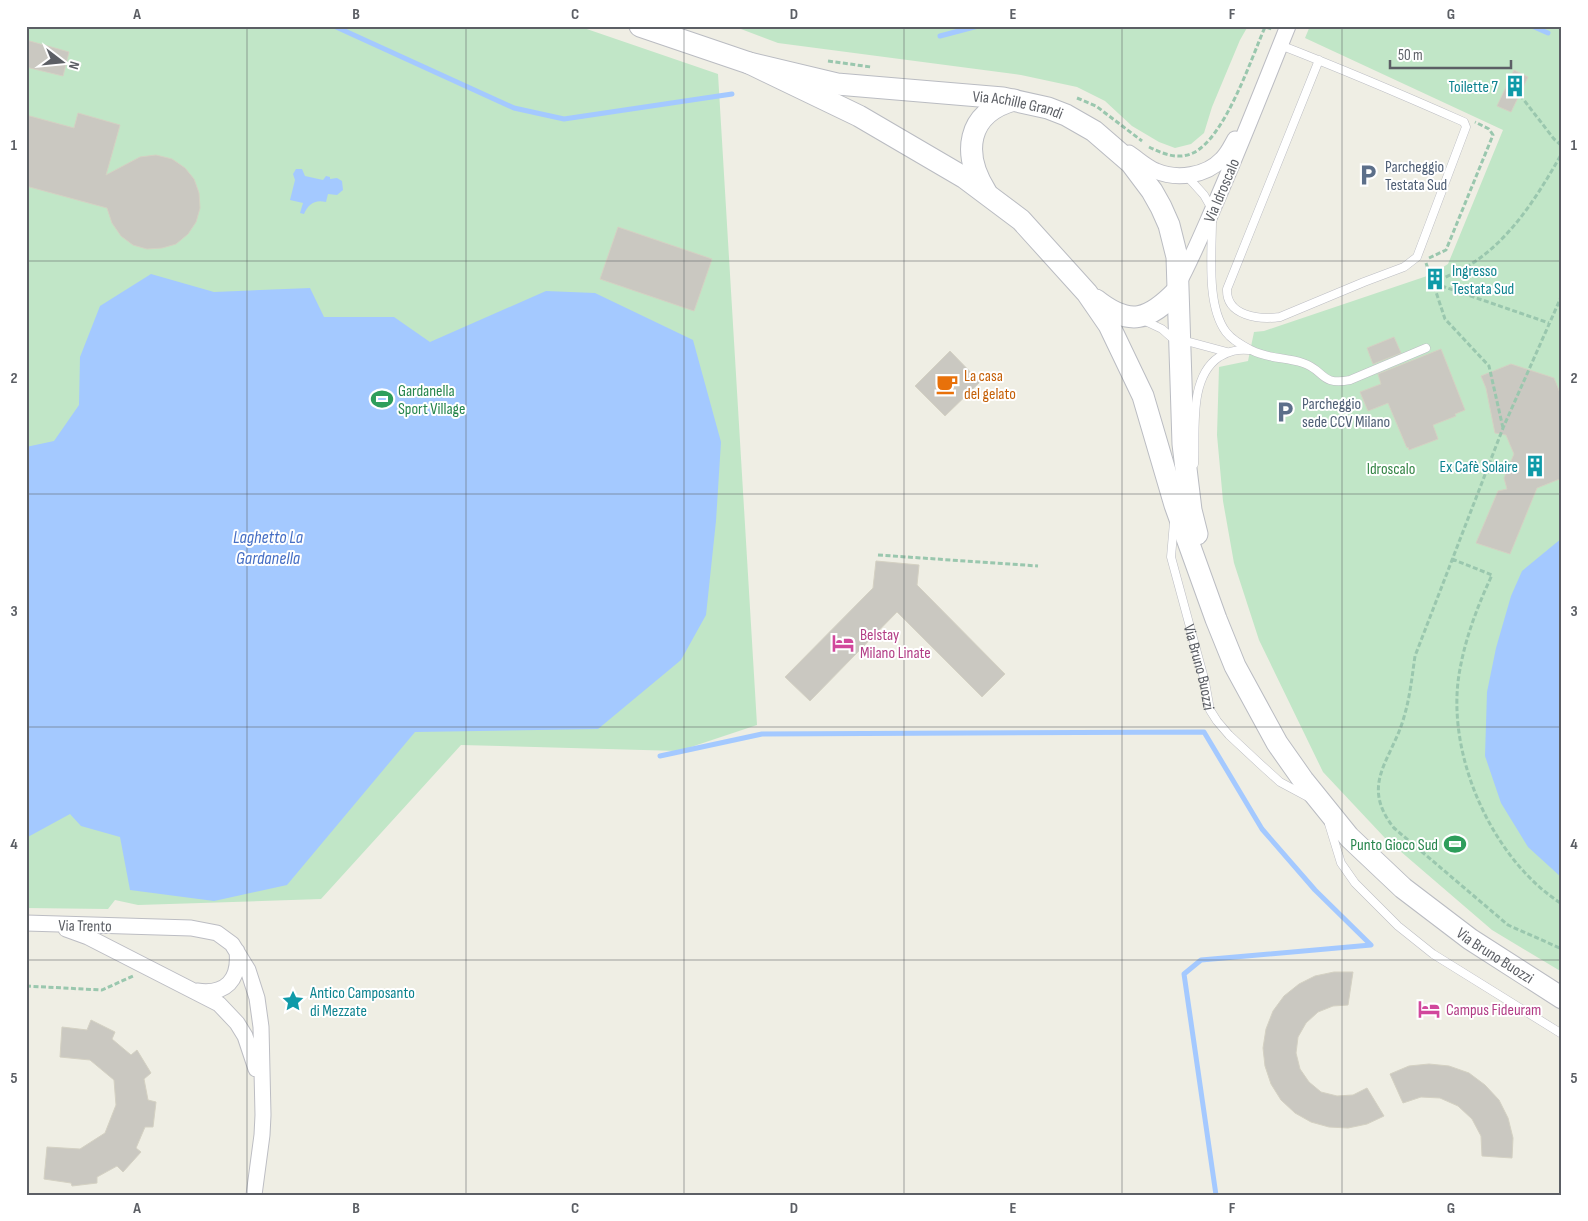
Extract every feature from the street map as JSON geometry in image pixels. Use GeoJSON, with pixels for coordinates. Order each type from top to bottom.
{"type":"FeatureCollection","features":[{"type":"Feature","properties":{"kind":"main road","name":"Via Achille Grandi"},"geometry":{"type":"LineString","coordinates":[[640,26],[749,63],[837,84],[1014,100],[1048,108],[1066,115],[1094,131],[1131,163],[1152,191],[1169,225],[1177,257],[1177,288]]}},
{"type":"Feature","properties":{"kind":"main road","name":"Via Achille Grandi"},"geometry":{"type":"LineString","coordinates":[[749,63],[859,116],[952,169],[1021,220],[1087,293]]}},
{"type":"Feature","properties":{"kind":"main road"},"geometry":{"type":"LineString","coordinates":[[988,194],[976,173],[971,148],[972,137],[976,125],[985,115],[1002,103],[1014,100]]}},
{"type":"Feature","properties":{"kind":"main road"},"geometry":{"type":"LineString","coordinates":[[1087,293],[1109,311],[1137,318],[1159,309],[1177,288]]}},
{"type":"Feature","properties":{"kind":"main road","name":"Via Bruno Buozzi"},"geometry":{"type":"LineString","coordinates":[[1177,288],[1183,444],[1183,508]]}},
{"type":"Feature","properties":{"kind":"main road","name":"Via Bruno Buozzi"},"geometry":{"type":"LineString","coordinates":[[1087,293],[1109,325],[1143,396],[1183,508],[1216,619],[1235,666],[1277,743],[1349,837],[1403,888],[1470,939],[1562,998]]}},
{"type":"Feature","properties":{"kind":"street","name":"Via Idroscalo"},"geometry":{"type":"LineString","coordinates":[[1177,288],[1190,262],[1262,92],[1284,35]]}},
{"type":"Feature","properties":{"kind":"street","name":"Via Idroscalo"},"geometry":{"type":"LineString","coordinates":[[1094,131],[1156,171],[1172,175],[1186,175],[1208,170],[1222,159],[1262,92]]}},
{"type":"Feature","properties":{"kind":"street"},"geometry":{"type":"LineString","coordinates":[[27,927],[50,924]]}},
{"type":"Feature","properties":{"kind":"street","name":"Via Trento"},"geometry":{"type":"LineString","coordinates":[[50,924],[204,929],[224,936],[237,950],[253,983],[260,1013],[262,1135],[254,1195]]}},
{"type":"Feature","properties":{"kind":"street","name":"Via Trento"},"geometry":{"type":"LineString","coordinates":[[50,924],[88,937],[195,990],[219,1004],[237,1023],[250,1047],[262,1095]]}},
{"type":"Feature","properties":{"kind":"street","name":"Via Trento"},"geometry":{"type":"LineString","coordinates":[[195,990],[213,991],[231,982],[237,968],[237,950]]}},
{"type":"Feature","properties":{"kind":"lane"},"geometry":{"type":"LineString","coordinates":[[1284,35],[1319,60],[1456,118],[1464,122],[1466,127],[1417,257],[1404,267],[1280,317],[1268,318],[1247,315],[1233,306],[1228,300],[1227,289],[1319,60]]}},
{"type":"Feature","properties":{"kind":"lane"},"geometry":{"type":"LineString","coordinates":[[1186,175],[1204,195],[1212,210],[1212,259],[1215,304],[1226,332],[1231,337],[1251,350],[1269,357],[1302,362],[1328,380],[1338,382],[1350,380],[1426,348]]}},
{"type":"Feature","properties":{"kind":"lane"},"geometry":{"type":"LineString","coordinates":[[1137,318],[1179,340],[1227,352]]}},
{"type":"Feature","properties":{"kind":"lane"},"geometry":{"type":"LineString","coordinates":[[1183,508],[1197,394],[1201,381],[1214,360],[1227,352],[1251,350]]}},
{"type":"Feature","properties":{"kind":"lane","name":"Via Bruno Buozzi"},"geometry":{"type":"LineString","coordinates":[[1183,508],[1171,557],[1205,682],[1210,710],[1216,721],[1280,782],[1324,806],[1341,863],[1355,883],[1398,926],[1433,954],[1562,1034]]}},
{"type":"Feature","properties":{"kind":"path"},"geometry":{"type":"LineString","coordinates":[[1071,95],[1096,106],[1150,148],[1170,156],[1184,156],[1194,153],[1202,147],[1218,128],[1238,90],[1265,27],[1284,35]]}},
{"type":"Feature","properties":{"kind":"path"},"geometry":{"type":"LineString","coordinates":[[819,60],[874,67]]}},
{"type":"Feature","properties":{"kind":"path"},"geometry":{"type":"LineString","coordinates":[[1520,95],[1554,139],[1562,146]]}},
{"type":"Feature","properties":{"kind":"path"},"geometry":{"type":"LineString","coordinates":[[1472,120],[1489,128],[1493,135],[1446,250],[1425,260],[1445,319],[1489,366],[1503,428]]}},
{"type":"Feature","properties":{"kind":"path"},"geometry":{"type":"LineString","coordinates":[[1433,283],[1458,271],[1484,255],[1515,224],[1543,186],[1562,153]]}},
{"type":"Feature","properties":{"kind":"path"},"geometry":{"type":"LineString","coordinates":[[1433,283],[1549,324]]}},
{"type":"Feature","properties":{"kind":"path"},"geometry":{"type":"LineString","coordinates":[[1562,295],[1503,428],[1415,656],[1404,720],[1379,776],[1378,796],[1386,819],[1394,828],[1508,925],[1562,949]]}},
{"type":"Feature","properties":{"kind":"path"},"geometry":{"type":"LineString","coordinates":[[878,555],[1038,566]]}},
{"type":"Feature","properties":{"kind":"path"},"geometry":{"type":"LineString","coordinates":[[1452,559],[1492,575],[1477,608],[1459,669],[1456,708],[1459,741],[1477,799],[1503,848],[1546,894],[1562,904]]}},
{"type":"Feature","properties":{"kind":"path"},"geometry":{"type":"LineString","coordinates":[[26,986],[102,990],[150,968]]}},
{"type":"Feature","properties":{"kind":"green space","name":"Gardanella Sport Village"},"geometry":{"type":"Polygon","coordinates":[[[26,26],[578,26],[718,74],[757,725],[679,751],[461,745],[321,899],[138,905],[115,900],[108,909],[26,908],[26,26]]]}},
{"type":"Feature","properties":{"kind":"green space"},"geometry":{"type":"Polygon","coordinates":[[[733,26],[1248,26],[1240,40],[1212,107],[1204,133],[1191,144],[1175,148],[1159,142],[1132,126],[1105,101],[1077,87],[1021,75],[778,43],[733,26]]]}},
{"type":"Feature","properties":{"kind":"green space","name":"Idroscalo"},"geometry":{"type":"Polygon","coordinates":[[[1310,26],[1562,26],[1562,972],[1492,930],[1385,838],[1323,772],[1259,640],[1234,563],[1223,501],[1217,435],[1219,367],[1248,361],[1254,332],[1264,331],[1430,275],[1448,264],[1503,130],[1305,38],[1310,26]]]}},
{"type":"Feature","properties":{"kind":"water"},"geometry":{"type":"Polygon","coordinates":[[[296,169],[302,169],[305,176],[323,180],[326,176],[330,177],[330,179],[337,178],[342,181],[343,190],[337,195],[328,194],[326,202],[315,202],[308,207],[304,214],[300,213],[303,203],[290,200],[295,180],[293,174],[296,169]]]}},
{"type":"Feature","properties":{"kind":"water","name":"Laghetto La Gardanella"},"geometry":{"type":"Polygon","coordinates":[[[151,274],[214,292],[310,288],[324,317],[394,317],[430,342],[546,291],[595,293],[693,340],[721,442],[716,521],[706,615],[681,660],[598,729],[415,732],[287,885],[214,901],[130,890],[120,837],[81,826],[70,814],[26,838],[26,447],[54,441],[79,405],[80,357],[100,306],[151,274]]]}},
{"type":"Feature","properties":{"kind":"water"},"geometry":{"type":"Polygon","coordinates":[[[1562,538],[1562,878],[1528,847],[1501,803],[1485,756],[1487,692],[1496,648],[1511,596],[1522,571],[1562,538]]]}},
{"type":"Feature","properties":{"kind":"building"},"geometry":{"type":"Polygon","coordinates":[[[26,40],[69,52],[63,76],[26,67],[26,40]]]}},
{"type":"Feature","properties":{"kind":"building","name":"Toilette 7"},"geometry":{"type":"Polygon","coordinates":[[[1514,70],[1528,77],[1511,112],[1497,106],[1514,70]]]}},
{"type":"Feature","properties":{"kind":"building"},"geometry":{"type":"Polygon","coordinates":[[[78,113],[120,125],[106,175],[140,157],[156,155],[172,159],[185,168],[194,179],[199,193],[200,208],[196,222],[188,234],[176,244],[162,248],[147,249],[133,245],[121,236],[112,223],[107,208],[26,186],[26,115],[74,128],[78,113]]]}},
{"type":"Feature","properties":{"kind":"building"},"geometry":{"type":"Polygon","coordinates":[[[618,227],[712,259],[694,311],[600,279],[618,227]]]}},
{"type":"Feature","properties":{"kind":"building"},"geometry":{"type":"Polygon","coordinates":[[[1394,337],[1401,353],[1373,364],[1367,348],[1394,337]]]}},
{"type":"Feature","properties":{"kind":"building"},"geometry":{"type":"Polygon","coordinates":[[[1441,349],[1465,410],[1455,414],[1456,416],[1433,425],[1438,439],[1409,450],[1388,403],[1368,411],[1360,392],[1381,384],[1378,374],[1441,349]]]}},
{"type":"Feature","properties":{"kind":"building","name":"La casa del gelato"},"geometry":{"type":"Polygon","coordinates":[[[950,351],[980,382],[945,416],[915,386],[950,351]]]}},
{"type":"Feature","properties":{"kind":"building","name":"Ex Cafè Solaire"},"geometry":{"type":"Polygon","coordinates":[[[1511,364],[1554,378],[1562,398],[1562,478],[1537,488],[1510,554],[1476,543],[1498,491],[1507,489],[1504,478],[1514,454],[1506,435],[1495,433],[1486,388],[1481,376],[1511,364]]]}},
{"type":"Feature","properties":{"kind":"building","name":"Belstay Milano Linate"},"geometry":{"type":"Polygon","coordinates":[[[876,561],[919,565],[917,585],[1005,674],[982,697],[897,612],[810,701],[785,677],[873,588],[876,561]]]}},
{"type":"Feature","properties":{"kind":"building"},"geometry":{"type":"Polygon","coordinates":[[[1334,972],[1353,972],[1348,1005],[1333,1006],[1318,1012],[1306,1023],[1298,1037],[1296,1053],[1300,1069],[1309,1082],[1321,1092],[1337,1096],[1353,1095],[1367,1088],[1384,1116],[1367,1124],[1348,1128],[1329,1127],[1311,1122],[1295,1113],[1281,1100],[1271,1084],[1265,1066],[1263,1048],[1266,1029],[1273,1011],[1284,996],[1299,984],[1315,976],[1334,972]]]}},
{"type":"Feature","properties":{"kind":"building"},"geometry":{"type":"Polygon","coordinates":[[[91,1020],[115,1032],[112,1039],[131,1055],[137,1050],[151,1073],[144,1079],[148,1100],[156,1102],[153,1127],[145,1127],[136,1148],[141,1152],[123,1172],[117,1166],[97,1177],[97,1183],[72,1186],[71,1183],[44,1179],[47,1147],[80,1149],[105,1133],[116,1105],[114,1080],[90,1060],[60,1057],[62,1027],[87,1030],[91,1020]]]}},
{"type":"Feature","properties":{"kind":"building"},"geometry":{"type":"Polygon","coordinates":[[[1429,1064],[1449,1066],[1469,1073],[1485,1085],[1499,1100],[1508,1118],[1513,1138],[1512,1158],[1482,1156],[1481,1136],[1472,1119],[1458,1106],[1440,1098],[1421,1097],[1403,1103],[1390,1074],[1409,1066],[1429,1064]]]}},
{"type":"Feature","properties":{"kind":"waterway"},"geometry":{"type":"LineString","coordinates":[[334,26],[514,108],[564,119],[732,94]]}},
{"type":"Feature","properties":{"kind":"waterway"},"geometry":{"type":"LineString","coordinates":[[940,36],[978,26]]}},
{"type":"Feature","properties":{"kind":"waterway"},"geometry":{"type":"LineString","coordinates":[[1532,26],[1548,33]]}},
{"type":"Feature","properties":{"kind":"waterway"},"geometry":{"type":"LineString","coordinates":[[660,756],[762,734],[1204,732],[1262,829],[1315,890],[1371,945],[1201,960],[1184,974],[1216,1195]]}},
{"type":"Feature","properties":{"kind":"place","name":"Toilette 7"},"geometry":{"type":"Point","coordinates":[1515,86]}},
{"type":"Feature","properties":{"kind":"place","name":"Parcheggio Testata Sud"},"geometry":{"type":"Point","coordinates":[1368,175]}},
{"type":"Feature","properties":{"kind":"place","name":"Ingresso Testata Sud"},"geometry":{"type":"Point","coordinates":[1435,279]}},
{"type":"Feature","properties":{"kind":"place","name":"La casa del gelato"},"geometry":{"type":"Point","coordinates":[947,384]}},
{"type":"Feature","properties":{"kind":"place","name":"Gardanella Sport Village"},"geometry":{"type":"Point","coordinates":[382,399]}},
{"type":"Feature","properties":{"kind":"place","name":"Parcheggio sede CCV Milano"},"geometry":{"type":"Point","coordinates":[1285,412]}},
{"type":"Feature","properties":{"kind":"place","name":"Ex Cafè Solaire"},"geometry":{"type":"Point","coordinates":[1535,466]}},
{"type":"Feature","properties":{"kind":"place","name":"Belstay Milano Linate"},"geometry":{"type":"Point","coordinates":[843,643]}},
{"type":"Feature","properties":{"kind":"place","name":"Punto Gioco Sud"},"geometry":{"type":"Point","coordinates":[1455,844]}},
{"type":"Feature","properties":{"kind":"place","name":"Antico Camposanto di Mezzate"},"geometry":{"type":"Point","coordinates":[293,1001]}},
{"type":"Feature","properties":{"kind":"place","name":"Campus Fideuram"},"geometry":{"type":"Point","coordinates":[1429,1009]}}]}
